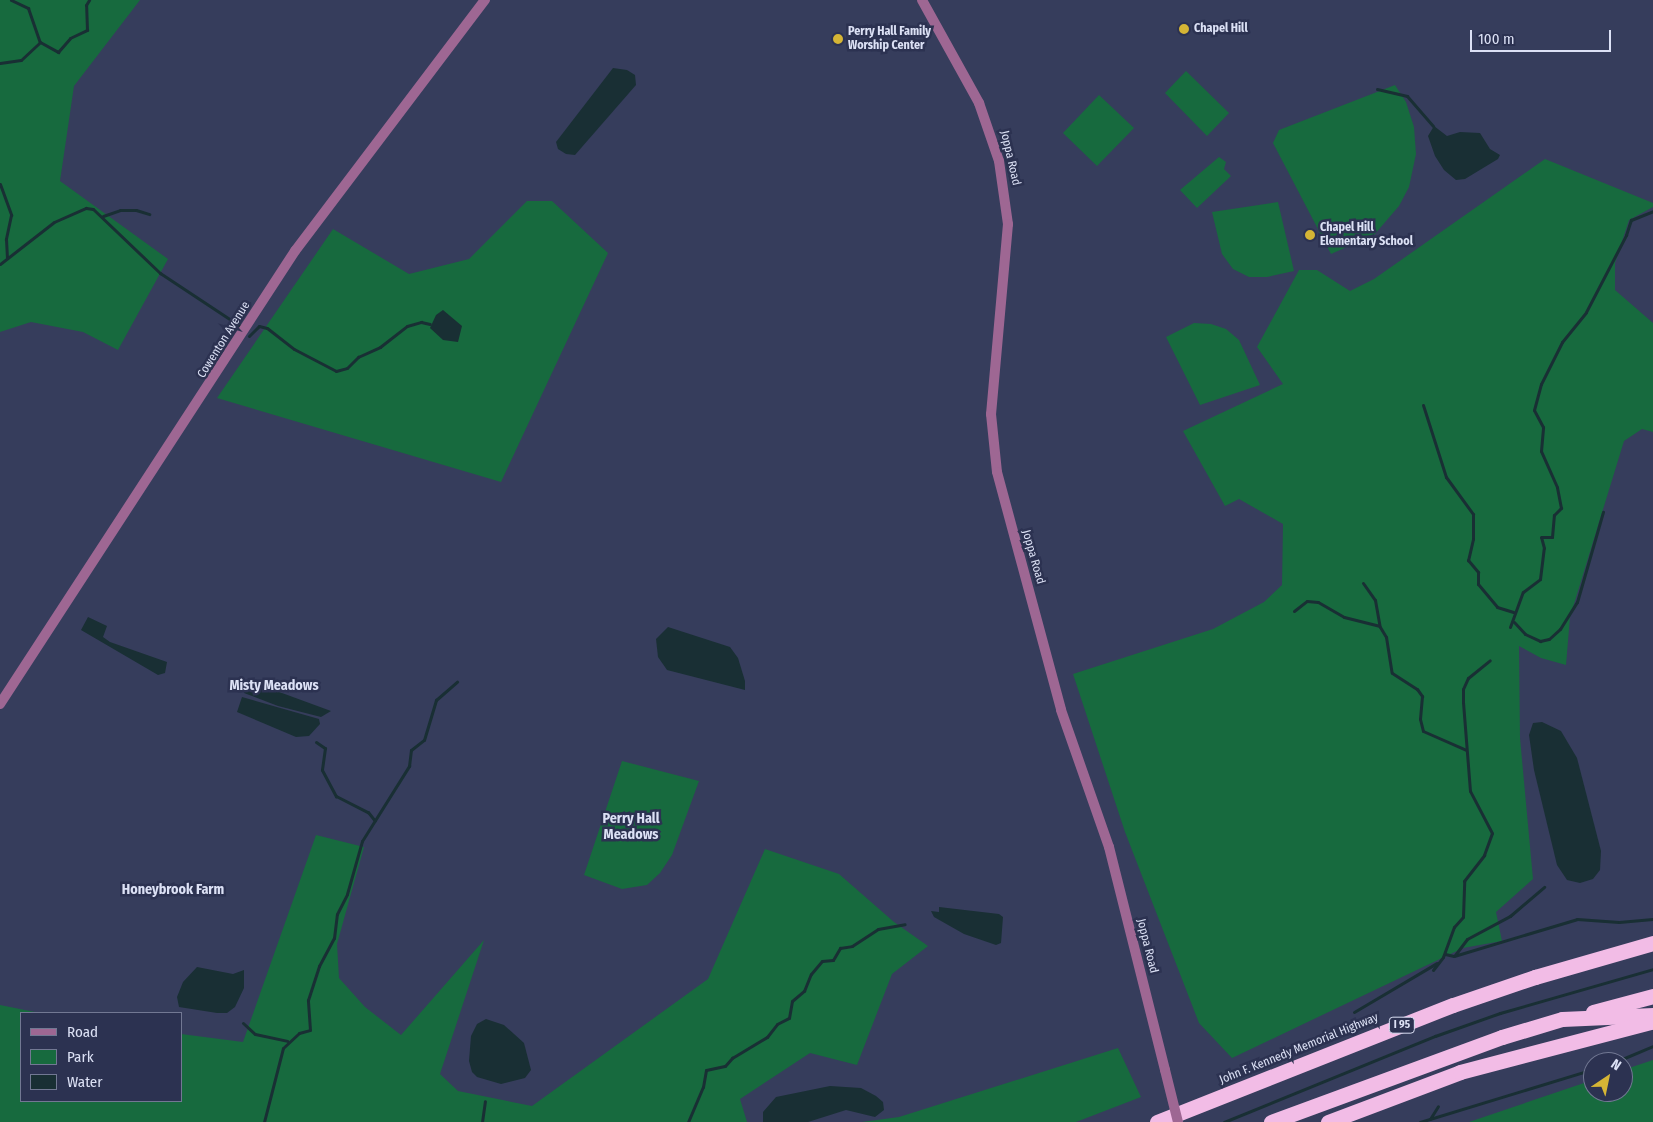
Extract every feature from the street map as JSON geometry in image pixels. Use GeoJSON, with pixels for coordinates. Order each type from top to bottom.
{"type":"FeatureCollection","features":[{"type":"Feature","properties":{"kind":"highway","name":"John F. Kennedy Memorial Highway"},"geometry":{"type":"LineString","coordinates":[[1156,1122],[1453,1005],[1535,977],[1653,943]]}},
{"type":"Feature","properties":{"kind":"highway"},"geometry":{"type":"LineString","coordinates":[[1271,1122],[1484,1043],[1653,996]]}},
{"type":"Feature","properties":{"kind":"highway"},"geometry":{"type":"LineString","coordinates":[[1562,1020],[1653,1015]]}},
{"type":"Feature","properties":{"kind":"highway"},"geometry":{"type":"LineString","coordinates":[[1328,1122],[1460,1072],[1653,1022]]}},
{"type":"Feature","properties":{"kind":"street","name":"Cowenton Avenue"},"geometry":{"type":"LineString","coordinates":[[0,704],[295,251],[485,0]]}},
{"type":"Feature","properties":{"kind":"street","name":"Joppa Road"},"geometry":{"type":"LineString","coordinates":[[922,0],[979,103],[999,161],[1008,224],[991,414],[997,472],[1061,710],[1109,847],[1178,1122]]}},
{"type":"Feature","properties":{"kind":"green space"},"geometry":{"type":"Polygon","coordinates":[[[0,0],[140,0],[74,86],[60,181],[168,259],[118,350],[83,332],[31,322],[0,332],[0,0]]]}},
{"type":"Feature","properties":{"kind":"green space"},"geometry":{"type":"Polygon","coordinates":[[[1186,71],[1229,113],[1207,136],[1165,93],[1186,71]]]}},
{"type":"Feature","properties":{"kind":"green space"},"geometry":{"type":"Polygon","coordinates":[[[1395,85],[1406,102],[1414,127],[1416,154],[1409,187],[1399,206],[1374,235],[1331,254],[1273,143],[1279,130],[1395,85]]]}},
{"type":"Feature","properties":{"kind":"green space"},"geometry":{"type":"Polygon","coordinates":[[[1099,95],[1134,128],[1097,166],[1063,133],[1099,95]]]}},
{"type":"Feature","properties":{"kind":"green space"},"geometry":{"type":"Polygon","coordinates":[[[1219,157],[1226,162],[1224,169],[1231,176],[1197,208],[1180,190],[1219,157]]]}},
{"type":"Feature","properties":{"kind":"green space"},"geometry":{"type":"Polygon","coordinates":[[[1545,159],[1653,203],[1653,207],[1629,220],[1615,263],[1615,290],[1653,323],[1653,432],[1642,429],[1624,441],[1570,617],[1566,665],[1541,658],[1519,646],[1520,738],[1533,879],[1496,912],[1502,941],[1463,948],[1232,1058],[1199,1023],[1125,832],[1073,674],[1213,629],[1264,602],[1282,585],[1283,524],[1239,499],[1225,506],[1183,431],[1283,384],[1257,347],[1299,270],[1317,270],[1350,291],[1374,279],[1545,159]]]}},
{"type":"Feature","properties":{"kind":"green space"},"geometry":{"type":"Polygon","coordinates":[[[527,201],[552,201],[608,253],[501,482],[217,398],[333,229],[409,274],[469,259],[527,201]]]}},
{"type":"Feature","properties":{"kind":"green space"},"geometry":{"type":"Polygon","coordinates":[[[1278,202],[1294,271],[1267,277],[1249,277],[1233,269],[1222,254],[1212,212],[1278,202]]]}},
{"type":"Feature","properties":{"kind":"green space"},"geometry":{"type":"Polygon","coordinates":[[[1194,323],[1211,324],[1226,329],[1239,340],[1260,385],[1200,405],[1166,337],[1194,323]]]}},
{"type":"Feature","properties":{"kind":"green space"},"geometry":{"type":"Polygon","coordinates":[[[622,761],[699,781],[672,855],[660,873],[647,885],[622,889],[584,875],[622,761]]]}},
{"type":"Feature","properties":{"kind":"green space"},"geometry":{"type":"Polygon","coordinates":[[[316,835],[364,847],[337,944],[339,978],[365,1007],[401,1035],[484,940],[440,1074],[458,1091],[532,1106],[708,979],[765,849],[839,874],[894,922],[928,946],[892,974],[857,1065],[810,1053],[740,1099],[747,1122],[0,1122],[0,1005],[35,1012],[20,1012],[20,1102],[182,1102],[182,1034],[243,1042],[316,835]]]}},
{"type":"Feature","properties":{"kind":"green space"},"geometry":{"type":"Polygon","coordinates":[[[1118,1048],[1141,1097],[1076,1122],[862,1122],[899,1117],[1118,1048]]]}},
{"type":"Feature","properties":{"kind":"green space"},"geometry":{"type":"Polygon","coordinates":[[[1653,1060],[1653,1122],[1469,1122],[1583,1083],[1583,1102],[1633,1102],[1633,1067],[1653,1060]]]}},
{"type":"Feature","properties":{"kind":"water"},"geometry":{"type":"Polygon","coordinates":[[[613,68],[627,70],[635,75],[636,85],[575,155],[566,154],[558,149],[556,142],[613,68]]]}},
{"type":"Feature","properties":{"kind":"water"},"geometry":{"type":"Polygon","coordinates":[[[1434,126],[1447,136],[1460,132],[1480,133],[1490,149],[1500,155],[1498,159],[1465,179],[1456,180],[1444,170],[1435,156],[1428,136],[1434,126]]]}},
{"type":"Feature","properties":{"kind":"water"},"geometry":{"type":"Polygon","coordinates":[[[443,310],[462,326],[458,342],[443,340],[430,328],[436,315],[443,310]]]}},
{"type":"Feature","properties":{"kind":"water"},"geometry":{"type":"Polygon","coordinates":[[[88,617],[107,626],[103,637],[110,642],[167,662],[165,673],[158,675],[81,630],[88,617]]]}},
{"type":"Feature","properties":{"kind":"water"},"geometry":{"type":"Polygon","coordinates":[[[668,627],[730,647],[738,658],[745,681],[745,690],[667,670],[658,657],[656,639],[668,627]]]}},
{"type":"Feature","properties":{"kind":"water"},"geometry":{"type":"Polygon","coordinates":[[[246,683],[282,693],[331,711],[321,717],[278,706],[244,693],[246,683]]]}},
{"type":"Feature","properties":{"kind":"water"},"geometry":{"type":"Polygon","coordinates":[[[242,697],[319,719],[320,724],[309,736],[296,737],[237,712],[242,697]]]}},
{"type":"Feature","properties":{"kind":"water"},"geometry":{"type":"Polygon","coordinates":[[[1542,722],[1561,731],[1577,758],[1601,851],[1600,870],[1593,879],[1580,883],[1567,880],[1557,865],[1534,770],[1529,735],[1533,723],[1542,722]]]}},
{"type":"Feature","properties":{"kind":"water"},"geometry":{"type":"Polygon","coordinates":[[[939,907],[999,914],[1003,917],[1001,943],[996,945],[964,934],[934,917],[931,911],[939,912],[939,907]]]}},
{"type":"Feature","properties":{"kind":"water"},"geometry":{"type":"Polygon","coordinates":[[[197,967],[233,974],[244,970],[244,988],[235,1007],[227,1013],[217,1013],[179,1007],[177,997],[183,982],[197,967]]]}},
{"type":"Feature","properties":{"kind":"water"},"geometry":{"type":"Polygon","coordinates":[[[486,1019],[504,1025],[524,1043],[531,1070],[525,1078],[501,1084],[477,1077],[472,1072],[469,1061],[471,1036],[477,1024],[486,1019]]]}},
{"type":"Feature","properties":{"kind":"water"},"geometry":{"type":"Polygon","coordinates":[[[830,1086],[861,1088],[883,1102],[884,1110],[875,1117],[846,1110],[808,1122],[763,1122],[763,1112],[776,1097],[830,1086]]]}},
{"type":"Feature","properties":{"kind":"waterway"},"geometry":{"type":"LineString","coordinates":[[11,0],[28,8],[40,42],[58,52],[70,38],[87,30],[86,5],[89,0]]}},
{"type":"Feature","properties":{"kind":"waterway"},"geometry":{"type":"LineString","coordinates":[[0,63],[21,60],[40,42]]}},
{"type":"Feature","properties":{"kind":"waterway"},"geometry":{"type":"LineString","coordinates":[[1377,89],[1407,96],[1433,126]]}},
{"type":"Feature","properties":{"kind":"waterway"},"geometry":{"type":"LineString","coordinates":[[0,184],[11,215],[6,239],[7,258]]}},
{"type":"Feature","properties":{"kind":"waterway"},"geometry":{"type":"LineString","coordinates":[[0,264],[54,222],[86,208],[93,209],[160,273],[240,326]]}},
{"type":"Feature","properties":{"kind":"waterway"},"geometry":{"type":"LineString","coordinates":[[103,216],[120,210],[136,210],[149,214]]}},
{"type":"Feature","properties":{"kind":"waterway"},"geometry":{"type":"LineString","coordinates":[[1510,627],[1523,592],[1540,579],[1544,548],[1541,537],[1552,537],[1554,515],[1561,508],[1557,487],[1541,451],[1543,427],[1534,410],[1541,384],[1562,342],[1586,312],[1626,235],[1631,220],[1653,211]]}},
{"type":"Feature","properties":{"kind":"waterway"},"geometry":{"type":"LineString","coordinates":[[249,336],[259,326],[267,328],[294,349],[336,371],[347,368],[358,357],[380,347],[407,326],[421,322],[430,324]]}},
{"type":"Feature","properties":{"kind":"waterway"},"geometry":{"type":"LineString","coordinates":[[1423,405],[1446,477],[1473,514],[1473,539],[1468,560],[1478,572],[1478,584],[1497,607],[1513,612]]}},
{"type":"Feature","properties":{"kind":"waterway"},"geometry":{"type":"LineString","coordinates":[[1514,622],[1525,634],[1540,641],[1549,639],[1560,629],[1577,602],[1603,512]]}},
{"type":"Feature","properties":{"kind":"waterway"},"geometry":{"type":"LineString","coordinates":[[1363,583],[1375,600],[1380,627],[1386,637],[1392,673],[1417,689],[1422,696],[1420,719],[1423,731],[1466,750]]}},
{"type":"Feature","properties":{"kind":"waterway"},"geometry":{"type":"LineString","coordinates":[[1294,611],[1307,601],[1318,602],[1344,617],[1379,626]]}},
{"type":"Feature","properties":{"kind":"waterway"},"geometry":{"type":"LineString","coordinates":[[1433,970],[1443,957],[1454,927],[1463,917],[1464,881],[1484,855],[1492,833],[1470,791],[1463,702],[1463,689],[1468,678],[1490,660]]}},
{"type":"Feature","properties":{"kind":"waterway"},"geometry":{"type":"LineString","coordinates":[[264,1122],[283,1048],[299,1033],[310,1030],[308,1000],[319,966],[334,938],[337,914],[347,894],[362,841],[409,766],[411,750],[424,740],[436,700],[457,682]]}},
{"type":"Feature","properties":{"kind":"waterway"},"geometry":{"type":"LineString","coordinates":[[316,742],[325,748],[322,770],[336,796],[368,812],[375,821]]}},
{"type":"Feature","properties":{"kind":"waterway"},"geometry":{"type":"LineString","coordinates":[[1455,955],[1467,939],[1510,916],[1544,887]]}},
{"type":"Feature","properties":{"kind":"waterway"},"geometry":{"type":"LineString","coordinates":[[1445,954],[1454,956],[1577,919],[1619,922],[1653,919]]}},
{"type":"Feature","properties":{"kind":"waterway"},"geometry":{"type":"LineString","coordinates":[[688,1122],[703,1087],[706,1070],[725,1066],[732,1058],[767,1037],[777,1024],[789,1018],[792,1001],[804,991],[811,974],[822,961],[833,960],[840,948],[852,946],[878,929],[905,924]]}},
{"type":"Feature","properties":{"kind":"waterway"},"geometry":{"type":"LineString","coordinates":[[1354,1012],[1437,963]]}},
{"type":"Feature","properties":{"kind":"waterway"},"geometry":{"type":"LineString","coordinates":[[1224,1122],[1435,1036],[1500,1013],[1653,969]]}},
{"type":"Feature","properties":{"kind":"waterway"},"geometry":{"type":"LineString","coordinates":[[243,1023],[255,1034],[287,1041]]}},
{"type":"Feature","properties":{"kind":"waterway"},"geometry":{"type":"LineString","coordinates":[[1633,1054],[1653,1046]]}},
{"type":"Feature","properties":{"kind":"waterway"},"geometry":{"type":"LineString","coordinates":[[1420,1122],[1583,1072]]}},
{"type":"Feature","properties":{"kind":"waterway"},"geometry":{"type":"LineString","coordinates":[[482,1122],[485,1101]]}},
{"type":"Feature","properties":{"kind":"waterway"},"geometry":{"type":"LineString","coordinates":[[1430,1119],[1438,1106]]}},
{"type":"Feature","properties":{"kind":"place","name":"Chapel Hill"},"geometry":{"type":"Point","coordinates":[1184,29]}},
{"type":"Feature","properties":{"kind":"place","name":"Perry Hall Family Worship Center"},"geometry":{"type":"Point","coordinates":[838,39]}},
{"type":"Feature","properties":{"kind":"place","name":"Chapel Hill Elementary School"},"geometry":{"type":"Point","coordinates":[1310,235]}},
{"type":"Feature","properties":{"kind":"district","name":"Misty Meadows"},"geometry":{"type":"Point","coordinates":[274,686]}},
{"type":"Feature","properties":{"kind":"district","name":"Perry Hall Meadows"},"geometry":{"type":"Point","coordinates":[631,828]}},
{"type":"Feature","properties":{"kind":"district","name":"Honeybrook Farm"},"geometry":{"type":"Point","coordinates":[173,890]}}]}
